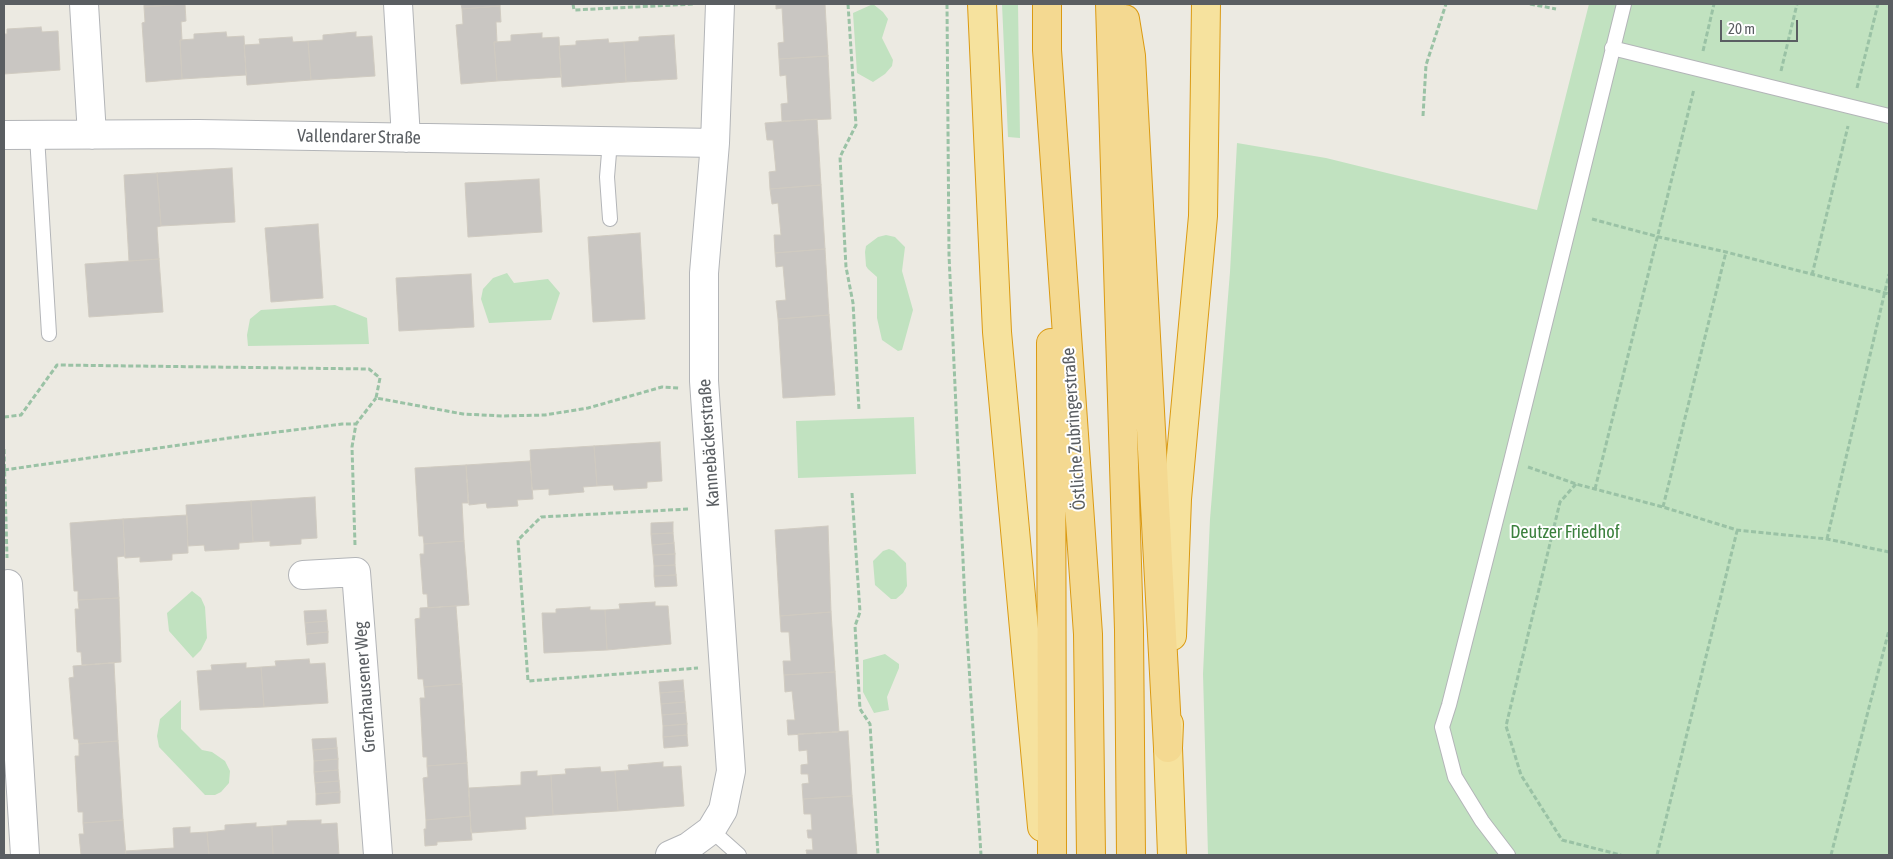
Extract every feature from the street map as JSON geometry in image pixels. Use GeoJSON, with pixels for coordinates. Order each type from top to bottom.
{"type":"FeatureCollection","features":[{"type":"Feature","properties":{"kind":"highway"},"geometry":{"type":"LineString","coordinates":[[982,4],[997,332],[1045,855]]}},
{"type":"Feature","properties":{"kind":"highway","name":"Östliche Zubringerstraße"},"geometry":{"type":"LineString","coordinates":[[1046,4],[1047,50],[1088,634],[1091,855]]}},
{"type":"Feature","properties":{"kind":"highway"},"geometry":{"type":"LineString","coordinates":[[1110,4],[1129,630],[1131,855]]}},
{"type":"Feature","properties":{"kind":"highway"},"geometry":{"type":"LineString","coordinates":[[1123,4],[1131,56],[1172,855]]}},
{"type":"Feature","properties":{"kind":"highway"},"geometry":{"type":"LineString","coordinates":[[1168,748],[1177,499],[1203,216],[1206,4]]}},
{"type":"Feature","properties":{"kind":"highway"},"geometry":{"type":"LineString","coordinates":[[1047,50],[1046,103],[1052,411],[1052,855]]}},
{"type":"Feature","properties":{"kind":"street"},"geometry":{"type":"LineString","coordinates":[[84,4],[92,135]]}},
{"type":"Feature","properties":{"kind":"street"},"geometry":{"type":"LineString","coordinates":[[398,4],[406,138]]}},
{"type":"Feature","properties":{"kind":"street","name":"Kannebäckerstraße"},"geometry":{"type":"LineString","coordinates":[[670,855],[688,847],[711,830],[723,810],[731,771],[705,389],[704,273],[715,143],[720,4]]}},
{"type":"Feature","properties":{"kind":"street","name":"Vallendarer Straße"},"geometry":{"type":"LineString","coordinates":[[4,136],[199,134],[715,143]]}},
{"type":"Feature","properties":{"kind":"street"},"geometry":{"type":"LineString","coordinates":[[303,575],[356,572]]}},
{"type":"Feature","properties":{"kind":"street","name":"Grenzhausener Weg"},"geometry":{"type":"LineString","coordinates":[[356,572],[378,855]]}},
{"type":"Feature","properties":{"kind":"street"},"geometry":{"type":"LineString","coordinates":[[8,584],[8,637],[25,855]]}},
{"type":"Feature","properties":{"kind":"lane"},"geometry":{"type":"LineString","coordinates":[[1508,855],[1482,821],[1456,777],[1442,727],[1452,696],[1624,4]]}},
{"type":"Feature","properties":{"kind":"lane"},"geometry":{"type":"LineString","coordinates":[[1612,48],[1889,116]]}},
{"type":"Feature","properties":{"kind":"lane"},"geometry":{"type":"LineString","coordinates":[[37,136],[49,334]]}},
{"type":"Feature","properties":{"kind":"lane"},"geometry":{"type":"LineString","coordinates":[[610,141],[607,177],[610,219]]}},
{"type":"Feature","properties":{"kind":"lane"},"geometry":{"type":"LineString","coordinates":[[711,830],[739,855]]}},
{"type":"Feature","properties":{"kind":"path"},"geometry":{"type":"LineString","coordinates":[[573,4],[574,10],[700,4]]}},
{"type":"Feature","properties":{"kind":"path"},"geometry":{"type":"LineString","coordinates":[[848,4],[856,125],[840,157],[846,267],[853,303],[860,410]]}},
{"type":"Feature","properties":{"kind":"path"},"geometry":{"type":"LineString","coordinates":[[947,4],[949,255],[965,603],[981,855]]}},
{"type":"Feature","properties":{"kind":"path"},"geometry":{"type":"LineString","coordinates":[[1423,116],[1426,66],[1446,4]]}},
{"type":"Feature","properties":{"kind":"path"},"geometry":{"type":"LineString","coordinates":[[1530,4],[1556,9]]}},
{"type":"Feature","properties":{"kind":"path"},"geometry":{"type":"LineString","coordinates":[[1595,489],[1714,4]]}},
{"type":"Feature","properties":{"kind":"path"},"geometry":{"type":"LineString","coordinates":[[1777,88],[1797,4]]}},
{"type":"Feature","properties":{"kind":"path"},"geometry":{"type":"LineString","coordinates":[[1812,275],[1878,4]]}},
{"type":"Feature","properties":{"kind":"path"},"geometry":{"type":"LineString","coordinates":[[1572,213],[1658,237],[1726,252],[1887,293]]}},
{"type":"Feature","properties":{"kind":"path"},"geometry":{"type":"LineString","coordinates":[[1663,506],[1726,252]]}},
{"type":"Feature","properties":{"kind":"path"},"geometry":{"type":"LineString","coordinates":[[1826,539],[1887,293],[1889,274]]}},
{"type":"Feature","properties":{"kind":"path"},"geometry":{"type":"LineString","coordinates":[[4,418],[21,415],[57,365],[369,369],[380,378],[376,398],[356,424],[352,447],[356,572]]}},
{"type":"Feature","properties":{"kind":"path"},"geometry":{"type":"LineString","coordinates":[[376,398],[462,414],[528,416],[588,408],[662,387],[705,389]]}},
{"type":"Feature","properties":{"kind":"path"},"geometry":{"type":"LineString","coordinates":[[951,407],[957,407]]}},
{"type":"Feature","properties":{"kind":"path"},"geometry":{"type":"LineString","coordinates":[[4,470],[238,437],[342,424],[356,424]]}},
{"type":"Feature","properties":{"kind":"path"},"geometry":{"type":"LineString","coordinates":[[4,449],[8,584]]}},
{"type":"Feature","properties":{"kind":"path"},"geometry":{"type":"LineString","coordinates":[[1511,461],[1576,484],[1663,506],[1737,530],[1826,539],[1889,552]]}},
{"type":"Feature","properties":{"kind":"path"},"geometry":{"type":"LineString","coordinates":[[1576,484],[1560,502],[1506,726],[1521,775],[1562,840],[1621,855]]}},
{"type":"Feature","properties":{"kind":"path"},"geometry":{"type":"LineString","coordinates":[[852,493],[860,612],[855,626],[860,709],[870,724],[878,855]]}},
{"type":"Feature","properties":{"kind":"path"},"geometry":{"type":"LineString","coordinates":[[713,508],[541,518],[518,540],[519,559],[528,681],[724,666]]}},
{"type":"Feature","properties":{"kind":"path"},"geometry":{"type":"LineString","coordinates":[[1657,855],[1737,530]]}},
{"type":"Feature","properties":{"kind":"path"},"geometry":{"type":"LineString","coordinates":[[1832,855],[1889,630]]}},
{"type":"Feature","properties":{"kind":"green space"},"geometry":{"type":"Polygon","coordinates":[[[873,4],[888,19],[882,38],[893,60],[892,66],[885,74],[873,82],[857,73],[853,13],[873,4]]]}},
{"type":"Feature","properties":{"kind":"green space"},"geometry":{"type":"Polygon","coordinates":[[[1002,4],[1018,4],[1020,138],[1008,137],[1002,4]]]}},
{"type":"Feature","properties":{"kind":"green space","name":"Deutzer Friedhof"},"geometry":{"type":"Polygon","coordinates":[[[1589,4],[1889,4],[1889,855],[1208,855],[1203,674],[1210,519],[1230,272],[1237,143],[1326,158],[1537,210],[1589,4]]]}},
{"type":"Feature","properties":{"kind":"green space"},"geometry":{"type":"Polygon","coordinates":[[[886,235],[895,237],[905,247],[902,271],[913,310],[902,350],[898,351],[882,340],[877,318],[877,277],[866,266],[866,246],[878,237],[886,235]]]}},
{"type":"Feature","properties":{"kind":"green space"},"geometry":{"type":"Polygon","coordinates":[[[507,273],[514,283],[548,279],[560,293],[551,320],[489,323],[481,299],[483,289],[493,278],[507,273]]]}},
{"type":"Feature","properties":{"kind":"green space"},"geometry":{"type":"Polygon","coordinates":[[[335,305],[367,318],[369,344],[248,346],[247,335],[250,319],[261,310],[335,305]]]}},
{"type":"Feature","properties":{"kind":"green space"},"geometry":{"type":"Polygon","coordinates":[[[914,417],[916,474],[798,478],[796,421],[914,417]]]}},
{"type":"Feature","properties":{"kind":"green space"},"geometry":{"type":"Polygon","coordinates":[[[889,549],[894,551],[906,563],[907,586],[896,599],[891,599],[875,585],[873,561],[883,551],[889,549]]]}},
{"type":"Feature","properties":{"kind":"green space"},"geometry":{"type":"Polygon","coordinates":[[[192,591],[201,598],[205,607],[207,638],[201,650],[193,658],[169,631],[167,613],[192,591]]]}},
{"type":"Feature","properties":{"kind":"green space"},"geometry":{"type":"Polygon","coordinates":[[[885,654],[899,664],[899,668],[887,697],[889,710],[874,713],[863,692],[863,660],[885,654]]]}},
{"type":"Feature","properties":{"kind":"green space"},"geometry":{"type":"Polygon","coordinates":[[[181,700],[181,729],[202,750],[212,752],[225,761],[230,771],[229,783],[221,792],[215,795],[205,795],[159,747],[157,736],[160,719],[181,700]]]}},
{"type":"Feature","properties":{"kind":"building"},"geometry":{"type":"Polygon","coordinates":[[[144,4],[185,4],[144,7],[144,4]]]}},
{"type":"Feature","properties":{"kind":"building"},"geometry":{"type":"Polygon","coordinates":[[[185,4],[186,21],[181,22],[182,40],[180,40],[182,79],[146,82],[142,23],[145,22],[144,7],[185,4]]]}},
{"type":"Feature","properties":{"kind":"building"},"geometry":{"type":"Polygon","coordinates":[[[461,4],[500,4],[500,6],[462,9],[461,4]]]}},
{"type":"Feature","properties":{"kind":"building"},"geometry":{"type":"Polygon","coordinates":[[[776,4],[825,4],[828,56],[779,59],[778,43],[784,42],[782,8],[776,9],[776,4]]]}},
{"type":"Feature","properties":{"kind":"building"},"geometry":{"type":"Polygon","coordinates":[[[500,6],[501,22],[496,22],[497,42],[494,42],[497,81],[461,84],[456,25],[463,24],[462,9],[500,6]]]}},
{"type":"Feature","properties":{"kind":"building"},"geometry":{"type":"Polygon","coordinates":[[[41,27],[42,32],[58,31],[60,70],[4,74],[4,34],[7,34],[7,29],[41,27]]]}},
{"type":"Feature","properties":{"kind":"building"},"geometry":{"type":"Polygon","coordinates":[[[226,32],[227,37],[244,36],[246,75],[182,79],[180,40],[194,39],[194,34],[226,32]]]}},
{"type":"Feature","properties":{"kind":"building"},"geometry":{"type":"Polygon","coordinates":[[[356,32],[356,37],[372,36],[375,76],[311,80],[308,41],[323,40],[323,35],[356,32]]]}},
{"type":"Feature","properties":{"kind":"building"},"geometry":{"type":"Polygon","coordinates":[[[542,33],[542,38],[559,37],[561,77],[497,81],[494,42],[511,41],[511,35],[542,33]]]}},
{"type":"Feature","properties":{"kind":"building"},"geometry":{"type":"Polygon","coordinates":[[[674,35],[677,79],[626,82],[624,42],[639,41],[639,37],[674,35]]]}},
{"type":"Feature","properties":{"kind":"building"},"geometry":{"type":"Polygon","coordinates":[[[292,37],[293,42],[308,41],[311,80],[247,85],[244,45],[260,44],[259,39],[292,37]]]}},
{"type":"Feature","properties":{"kind":"building"},"geometry":{"type":"Polygon","coordinates":[[[608,39],[609,43],[624,42],[626,82],[562,87],[559,46],[576,45],[576,41],[608,39]]]}},
{"type":"Feature","properties":{"kind":"building"},"geometry":{"type":"Polygon","coordinates":[[[828,56],[831,119],[782,121],[781,104],[788,103],[786,75],[780,76],[779,59],[828,56]]]}},
{"type":"Feature","properties":{"kind":"building"},"geometry":{"type":"Polygon","coordinates":[[[817,119],[821,185],[770,189],[769,172],[776,171],[773,140],[767,140],[765,123],[817,119]]]}},
{"type":"Feature","properties":{"kind":"building"},"geometry":{"type":"Polygon","coordinates":[[[232,168],[235,222],[161,226],[157,173],[232,168]]]}},
{"type":"Feature","properties":{"kind":"building"},"geometry":{"type":"Polygon","coordinates":[[[157,173],[161,226],[157,227],[159,259],[129,261],[124,175],[157,173]]]}},
{"type":"Feature","properties":{"kind":"building"},"geometry":{"type":"Polygon","coordinates":[[[539,179],[542,232],[468,237],[465,183],[539,179]]]}},
{"type":"Feature","properties":{"kind":"building"},"geometry":{"type":"Polygon","coordinates":[[[821,185],[825,249],[775,253],[774,235],[781,235],[778,203],[772,204],[770,189],[821,185]]]}},
{"type":"Feature","properties":{"kind":"building"},"geometry":{"type":"Polygon","coordinates":[[[318,224],[323,298],[271,302],[265,228],[318,224]]]}},
{"type":"Feature","properties":{"kind":"building"},"geometry":{"type":"Polygon","coordinates":[[[640,233],[645,319],[593,322],[588,237],[640,233]]]}},
{"type":"Feature","properties":{"kind":"building"},"geometry":{"type":"Polygon","coordinates":[[[825,249],[829,315],[778,319],[776,301],[786,300],[783,266],[776,267],[775,253],[825,249]]]}},
{"type":"Feature","properties":{"kind":"building"},"geometry":{"type":"Polygon","coordinates":[[[159,259],[163,312],[89,317],[85,264],[159,259]]]}},
{"type":"Feature","properties":{"kind":"building"},"geometry":{"type":"Polygon","coordinates":[[[471,274],[474,327],[399,331],[396,278],[471,274]]]}},
{"type":"Feature","properties":{"kind":"building"},"geometry":{"type":"Polygon","coordinates":[[[829,315],[835,395],[783,398],[778,319],[829,315]]]}},
{"type":"Feature","properties":{"kind":"building"},"geometry":{"type":"Polygon","coordinates":[[[660,442],[662,481],[647,482],[647,488],[614,490],[613,485],[597,486],[594,446],[660,442]]]}},
{"type":"Feature","properties":{"kind":"building"},"geometry":{"type":"Polygon","coordinates":[[[594,446],[597,486],[583,487],[584,492],[549,495],[549,489],[532,490],[530,450],[594,446]]]}},
{"type":"Feature","properties":{"kind":"building"},"geometry":{"type":"Polygon","coordinates":[[[530,461],[533,499],[517,500],[518,506],[487,508],[486,503],[469,505],[466,465],[530,461]]]}},
{"type":"Feature","properties":{"kind":"building"},"geometry":{"type":"Polygon","coordinates":[[[466,465],[468,503],[462,503],[464,541],[424,544],[423,536],[419,536],[415,468],[466,465]]]}},
{"type":"Feature","properties":{"kind":"building"},"geometry":{"type":"Polygon","coordinates":[[[315,497],[317,538],[301,539],[301,544],[270,546],[270,541],[253,542],[251,501],[315,497]]]}},
{"type":"Feature","properties":{"kind":"building"},"geometry":{"type":"Polygon","coordinates":[[[251,501],[253,542],[239,543],[239,549],[205,551],[204,545],[188,546],[186,505],[251,501]]]}},
{"type":"Feature","properties":{"kind":"building"},"geometry":{"type":"Polygon","coordinates":[[[187,515],[188,553],[172,554],[172,560],[140,562],[140,557],[125,558],[123,519],[187,515]]]}},
{"type":"Feature","properties":{"kind":"building"},"geometry":{"type":"Polygon","coordinates":[[[123,519],[125,556],[117,557],[119,598],[78,600],[78,591],[74,591],[70,523],[123,519]]]}},
{"type":"Feature","properties":{"kind":"building"},"geometry":{"type":"Polygon","coordinates":[[[673,522],[673,533],[651,534],[651,523],[673,522]]]}},
{"type":"Feature","properties":{"kind":"building"},"geometry":{"type":"Polygon","coordinates":[[[828,526],[831,612],[780,616],[775,530],[828,526]]]}},
{"type":"Feature","properties":{"kind":"building"},"geometry":{"type":"Polygon","coordinates":[[[673,533],[674,543],[652,545],[651,534],[673,533]]]}},
{"type":"Feature","properties":{"kind":"building"},"geometry":{"type":"Polygon","coordinates":[[[464,541],[469,605],[428,608],[427,594],[423,594],[420,554],[424,554],[424,544],[464,541]]]}},
{"type":"Feature","properties":{"kind":"building"},"geometry":{"type":"Polygon","coordinates":[[[674,543],[675,554],[653,555],[652,545],[674,543]]]}},
{"type":"Feature","properties":{"kind":"building"},"geometry":{"type":"Polygon","coordinates":[[[675,554],[675,565],[654,566],[653,555],[675,554]]]}},
{"type":"Feature","properties":{"kind":"building"},"geometry":{"type":"Polygon","coordinates":[[[675,565],[676,575],[654,576],[654,566],[675,565]]]}},
{"type":"Feature","properties":{"kind":"building"},"geometry":{"type":"Polygon","coordinates":[[[676,575],[677,586],[655,587],[654,576],[676,575]]]}},
{"type":"Feature","properties":{"kind":"building"},"geometry":{"type":"Polygon","coordinates":[[[119,598],[121,662],[82,665],[81,652],[77,652],[75,609],[79,609],[78,600],[119,598]]]}},
{"type":"Feature","properties":{"kind":"building"},"geometry":{"type":"Polygon","coordinates":[[[655,602],[655,606],[668,606],[671,644],[607,650],[605,610],[620,609],[619,604],[655,602]]]}},
{"type":"Feature","properties":{"kind":"building"},"geometry":{"type":"Polygon","coordinates":[[[456,606],[462,684],[424,687],[423,679],[418,679],[415,619],[420,618],[420,608],[456,606]]]}},
{"type":"Feature","properties":{"kind":"building"},"geometry":{"type":"Polygon","coordinates":[[[590,607],[590,610],[605,610],[607,650],[544,653],[542,613],[556,613],[556,609],[590,607]]]}},
{"type":"Feature","properties":{"kind":"building"},"geometry":{"type":"Polygon","coordinates":[[[326,610],[327,621],[305,623],[304,611],[326,610]]]}},
{"type":"Feature","properties":{"kind":"building"},"geometry":{"type":"Polygon","coordinates":[[[831,612],[835,672],[784,675],[783,661],[791,661],[789,632],[781,632],[780,616],[831,612]]]}},
{"type":"Feature","properties":{"kind":"building"},"geometry":{"type":"Polygon","coordinates":[[[327,621],[328,632],[306,634],[305,623],[327,621]]]}},
{"type":"Feature","properties":{"kind":"building"},"geometry":{"type":"Polygon","coordinates":[[[328,632],[328,643],[307,645],[306,634],[328,632]]]}},
{"type":"Feature","properties":{"kind":"building"},"geometry":{"type":"Polygon","coordinates":[[[309,659],[310,664],[325,663],[328,703],[264,707],[261,667],[276,666],[275,661],[309,659]]]}},
{"type":"Feature","properties":{"kind":"building"},"geometry":{"type":"Polygon","coordinates":[[[114,663],[118,741],[79,744],[78,739],[74,739],[69,678],[74,677],[73,666],[114,663]]]}},
{"type":"Feature","properties":{"kind":"building"},"geometry":{"type":"Polygon","coordinates":[[[246,663],[246,668],[261,667],[264,707],[200,710],[197,671],[212,670],[211,665],[246,663]]]}},
{"type":"Feature","properties":{"kind":"building"},"geometry":{"type":"Polygon","coordinates":[[[835,672],[839,732],[788,735],[787,720],[795,720],[792,691],[785,692],[784,675],[835,672]]]}},
{"type":"Feature","properties":{"kind":"building"},"geometry":{"type":"Polygon","coordinates":[[[683,680],[684,691],[660,693],[659,682],[683,680]]]}},
{"type":"Feature","properties":{"kind":"building"},"geometry":{"type":"Polygon","coordinates":[[[462,684],[467,763],[427,766],[427,757],[423,757],[420,698],[425,698],[424,687],[462,684]]]}},
{"type":"Feature","properties":{"kind":"building"},"geometry":{"type":"Polygon","coordinates":[[[684,691],[685,702],[661,704],[660,693],[684,691]]]}},
{"type":"Feature","properties":{"kind":"building"},"geometry":{"type":"Polygon","coordinates":[[[685,702],[686,713],[662,715],[661,704],[685,702]]]}},
{"type":"Feature","properties":{"kind":"building"},"geometry":{"type":"Polygon","coordinates":[[[686,713],[687,724],[663,726],[662,715],[686,713]]]}},
{"type":"Feature","properties":{"kind":"building"},"geometry":{"type":"Polygon","coordinates":[[[687,724],[687,735],[663,737],[663,726],[687,724]]]}},
{"type":"Feature","properties":{"kind":"building"},"geometry":{"type":"Polygon","coordinates":[[[848,731],[852,796],[803,799],[802,784],[809,783],[808,774],[801,774],[801,765],[808,764],[807,750],[799,751],[798,734],[848,731]]]}},
{"type":"Feature","properties":{"kind":"building"},"geometry":{"type":"Polygon","coordinates":[[[687,735],[688,746],[664,748],[663,737],[687,735]]]}},
{"type":"Feature","properties":{"kind":"building"},"geometry":{"type":"Polygon","coordinates":[[[336,738],[337,748],[313,750],[312,739],[336,738]]]}},
{"type":"Feature","properties":{"kind":"building"},"geometry":{"type":"Polygon","coordinates":[[[118,741],[123,820],[83,823],[83,812],[78,812],[75,756],[79,756],[79,744],[118,741]]]}},
{"type":"Feature","properties":{"kind":"building"},"geometry":{"type":"Polygon","coordinates":[[[337,748],[338,759],[314,761],[313,750],[337,748]]]}},
{"type":"Feature","properties":{"kind":"building"},"geometry":{"type":"Polygon","coordinates":[[[338,759],[338,770],[314,772],[314,761],[338,759]]]}},
{"type":"Feature","properties":{"kind":"building"},"geometry":{"type":"Polygon","coordinates":[[[663,762],[663,767],[681,766],[684,806],[618,811],[615,771],[629,770],[628,765],[663,762]]]}},
{"type":"Feature","properties":{"kind":"building"},"geometry":{"type":"Polygon","coordinates":[[[467,763],[470,816],[426,820],[423,778],[428,777],[427,766],[467,763]]]}},
{"type":"Feature","properties":{"kind":"building"},"geometry":{"type":"Polygon","coordinates":[[[600,767],[601,772],[615,771],[618,811],[553,815],[551,775],[566,774],[565,769],[600,767]]]}},
{"type":"Feature","properties":{"kind":"building"},"geometry":{"type":"Polygon","coordinates":[[[338,770],[339,781],[315,783],[314,772],[338,770]]]}},
{"type":"Feature","properties":{"kind":"building"},"geometry":{"type":"Polygon","coordinates":[[[537,771],[537,776],[551,775],[553,815],[525,817],[526,829],[471,833],[469,788],[521,785],[521,772],[537,771]]]}},
{"type":"Feature","properties":{"kind":"building"},"geometry":{"type":"Polygon","coordinates":[[[339,781],[340,792],[316,794],[315,783],[339,781]]]}},
{"type":"Feature","properties":{"kind":"building"},"geometry":{"type":"Polygon","coordinates":[[[340,792],[340,803],[316,805],[316,794],[340,792]]]}},
{"type":"Feature","properties":{"kind":"building"},"geometry":{"type":"Polygon","coordinates":[[[852,796],[857,855],[807,855],[806,850],[813,850],[812,838],[808,838],[807,830],[812,830],[811,814],[804,814],[803,799],[852,796]]]}},
{"type":"Feature","properties":{"kind":"building"},"geometry":{"type":"Polygon","coordinates":[[[470,816],[472,840],[437,842],[437,845],[425,846],[424,829],[426,829],[426,820],[470,816]]]}},
{"type":"Feature","properties":{"kind":"building"},"geometry":{"type":"Polygon","coordinates":[[[123,820],[126,855],[81,855],[79,834],[84,834],[83,823],[123,820]]]}},
{"type":"Feature","properties":{"kind":"building"},"geometry":{"type":"Polygon","coordinates":[[[321,820],[321,824],[337,823],[339,855],[273,855],[272,826],[287,825],[287,821],[321,820]]]}},
{"type":"Feature","properties":{"kind":"building"},"geometry":{"type":"Polygon","coordinates":[[[256,823],[256,827],[272,826],[273,855],[209,855],[207,832],[225,830],[225,825],[256,823]]]}},
{"type":"Feature","properties":{"kind":"building"},"geometry":{"type":"Polygon","coordinates":[[[190,827],[190,833],[207,832],[209,855],[126,855],[125,851],[174,848],[173,828],[190,827]]]}}]}
